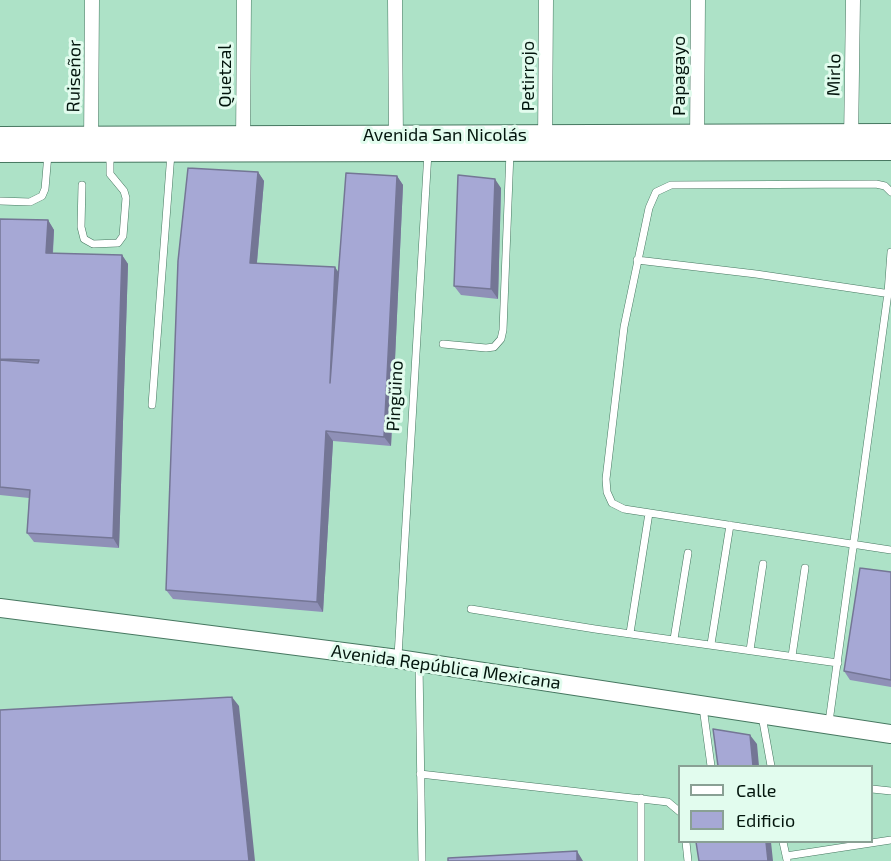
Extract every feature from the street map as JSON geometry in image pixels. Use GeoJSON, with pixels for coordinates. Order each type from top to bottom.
{"type":"FeatureCollection","features":[{"type":"Feature","properties":{"kind":"street","name":"Ruiseñor"},"geometry":{"type":"LineString","coordinates":[[91,144],[92,0]]}},
{"type":"Feature","properties":{"kind":"street","name":"Quetzal"},"geometry":{"type":"LineString","coordinates":[[243,144],[244,0]]}},
{"type":"Feature","properties":{"kind":"street"},"geometry":{"type":"LineString","coordinates":[[395,0],[396,144]]}},
{"type":"Feature","properties":{"kind":"street","name":"Petirrojo"},"geometry":{"type":"LineString","coordinates":[[545,143],[546,0]]}},
{"type":"Feature","properties":{"kind":"street","name":"Papagayo"},"geometry":{"type":"LineString","coordinates":[[697,143],[698,0]]}},
{"type":"Feature","properties":{"kind":"street","name":"Mirlo"},"geometry":{"type":"LineString","coordinates":[[851,151],[853,0]]}},
{"type":"Feature","properties":{"kind":"street","name":"Avenida San Nicolás"},"geometry":{"type":"LineString","coordinates":[[697,143],[851,133],[891,133]]}},
{"type":"Feature","properties":{"kind":"street","name":"Avenida San Nicolás"},"geometry":{"type":"LineString","coordinates":[[0,136],[48,145]]}},
{"type":"Feature","properties":{"kind":"street","name":"Avenida San Nicolás"},"geometry":{"type":"LineString","coordinates":[[0,153],[48,145],[91,144],[510,143],[697,143],[891,151]]}},
{"type":"Feature","properties":{"kind":"street","name":"Avenida República Mexicana"},"geometry":{"type":"LineString","coordinates":[[0,608],[398,659],[891,734]]}},
{"type":"Feature","properties":{"kind":"lane"},"geometry":{"type":"LineString","coordinates":[[443,344],[486,348],[494,347],[501,339],[510,143]]}},
{"type":"Feature","properties":{"kind":"lane","name":"Pingüino"},"geometry":{"type":"LineString","coordinates":[[398,659],[429,144]]}},
{"type":"Feature","properties":{"kind":"lane"},"geometry":{"type":"LineString","coordinates":[[0,201],[30,202],[42,196],[45,189],[48,145]]}},
{"type":"Feature","properties":{"kind":"lane"},"geometry":{"type":"LineString","coordinates":[[82,184],[81,227],[84,239],[93,244],[118,243],[123,236],[126,198],[124,190],[110,174],[110,145]]}},
{"type":"Feature","properties":{"kind":"lane"},"geometry":{"type":"LineString","coordinates":[[152,405],[172,145]]}},
{"type":"Feature","properties":{"kind":"lane"},"geometry":{"type":"LineString","coordinates":[[891,192],[885,186],[876,184],[671,184],[663,187],[652,198],[624,327],[606,478],[607,492],[612,503],[624,509],[891,550]]}},
{"type":"Feature","properties":{"kind":"lane"},"geometry":{"type":"LineString","coordinates":[[829,724],[889,293],[891,252]]}},
{"type":"Feature","properties":{"kind":"lane"},"geometry":{"type":"LineString","coordinates":[[637,260],[889,293]]}},
{"type":"Feature","properties":{"kind":"lane"},"geometry":{"type":"LineString","coordinates":[[630,633],[649,513]]}},
{"type":"Feature","properties":{"kind":"lane"},"geometry":{"type":"LineString","coordinates":[[711,644],[730,525]]}},
{"type":"Feature","properties":{"kind":"lane"},"geometry":{"type":"LineString","coordinates":[[674,639],[688,553]]}},
{"type":"Feature","properties":{"kind":"lane"},"geometry":{"type":"LineString","coordinates":[[750,650],[763,564]]}},
{"type":"Feature","properties":{"kind":"lane"},"geometry":{"type":"LineString","coordinates":[[792,656],[805,568]]}},
{"type":"Feature","properties":{"kind":"lane"},"geometry":{"type":"LineString","coordinates":[[471,609],[838,663]]}},
{"type":"Feature","properties":{"kind":"lane"},"geometry":{"type":"LineString","coordinates":[[419,663],[422,861]]}},
{"type":"Feature","properties":{"kind":"lane"},"geometry":{"type":"LineString","coordinates":[[702,705],[711,765]]}},
{"type":"Feature","properties":{"kind":"lane"},"geometry":{"type":"LineString","coordinates":[[762,714],[771,765]]}},
{"type":"Feature","properties":{"kind":"lane"},"geometry":{"type":"LineString","coordinates":[[420,774],[641,798],[668,802],[678,810]]}},
{"type":"Feature","properties":{"kind":"lane"},"geometry":{"type":"LineString","coordinates":[[873,789],[891,791]]}},
{"type":"Feature","properties":{"kind":"lane"},"geometry":{"type":"LineString","coordinates":[[641,798],[641,861]]}},
{"type":"Feature","properties":{"kind":"lane"},"geometry":{"type":"LineString","coordinates":[[783,843],[787,859],[891,840]]}},
{"type":"Feature","properties":{"kind":"lane"},"geometry":{"type":"LineString","coordinates":[[686,843],[688,861]]}},
{"type":"Feature","properties":{"kind":"building"},"geometry":{"type":"Polygon","coordinates":[[[188,168],[258,172],[250,263],[335,267],[330,383],[346,173],[397,176],[384,437],[326,431],[317,602],[166,590],[178,261],[188,168]]]}},
{"type":"Feature","properties":{"kind":"building"},"geometry":{"type":"Polygon","coordinates":[[[458,175],[495,179],[491,289],[454,286],[458,175]]]}},
{"type":"Feature","properties":{"kind":"building"},"geometry":{"type":"Polygon","coordinates":[[[0,219],[48,220],[46,253],[122,255],[113,538],[27,533],[30,490],[0,487],[0,360],[38,363],[39,360],[0,359],[0,219]]]}},
{"type":"Feature","properties":{"kind":"building"},"geometry":{"type":"Polygon","coordinates":[[[860,568],[891,572],[891,680],[844,671],[860,568]]]}},
{"type":"Feature","properties":{"kind":"building"},"geometry":{"type":"Polygon","coordinates":[[[232,697],[249,861],[0,861],[0,710],[232,697]]]}},
{"type":"Feature","properties":{"kind":"building"},"geometry":{"type":"Polygon","coordinates":[[[713,729],[750,735],[753,765],[718,765],[713,729]]]}},
{"type":"Feature","properties":{"kind":"building"},"geometry":{"type":"Polygon","coordinates":[[[696,843],[766,843],[768,861],[699,861],[696,843]]]}},
{"type":"Feature","properties":{"kind":"building"},"geometry":{"type":"Polygon","coordinates":[[[577,851],[577,861],[448,861],[448,858],[577,851]]]}}]}
